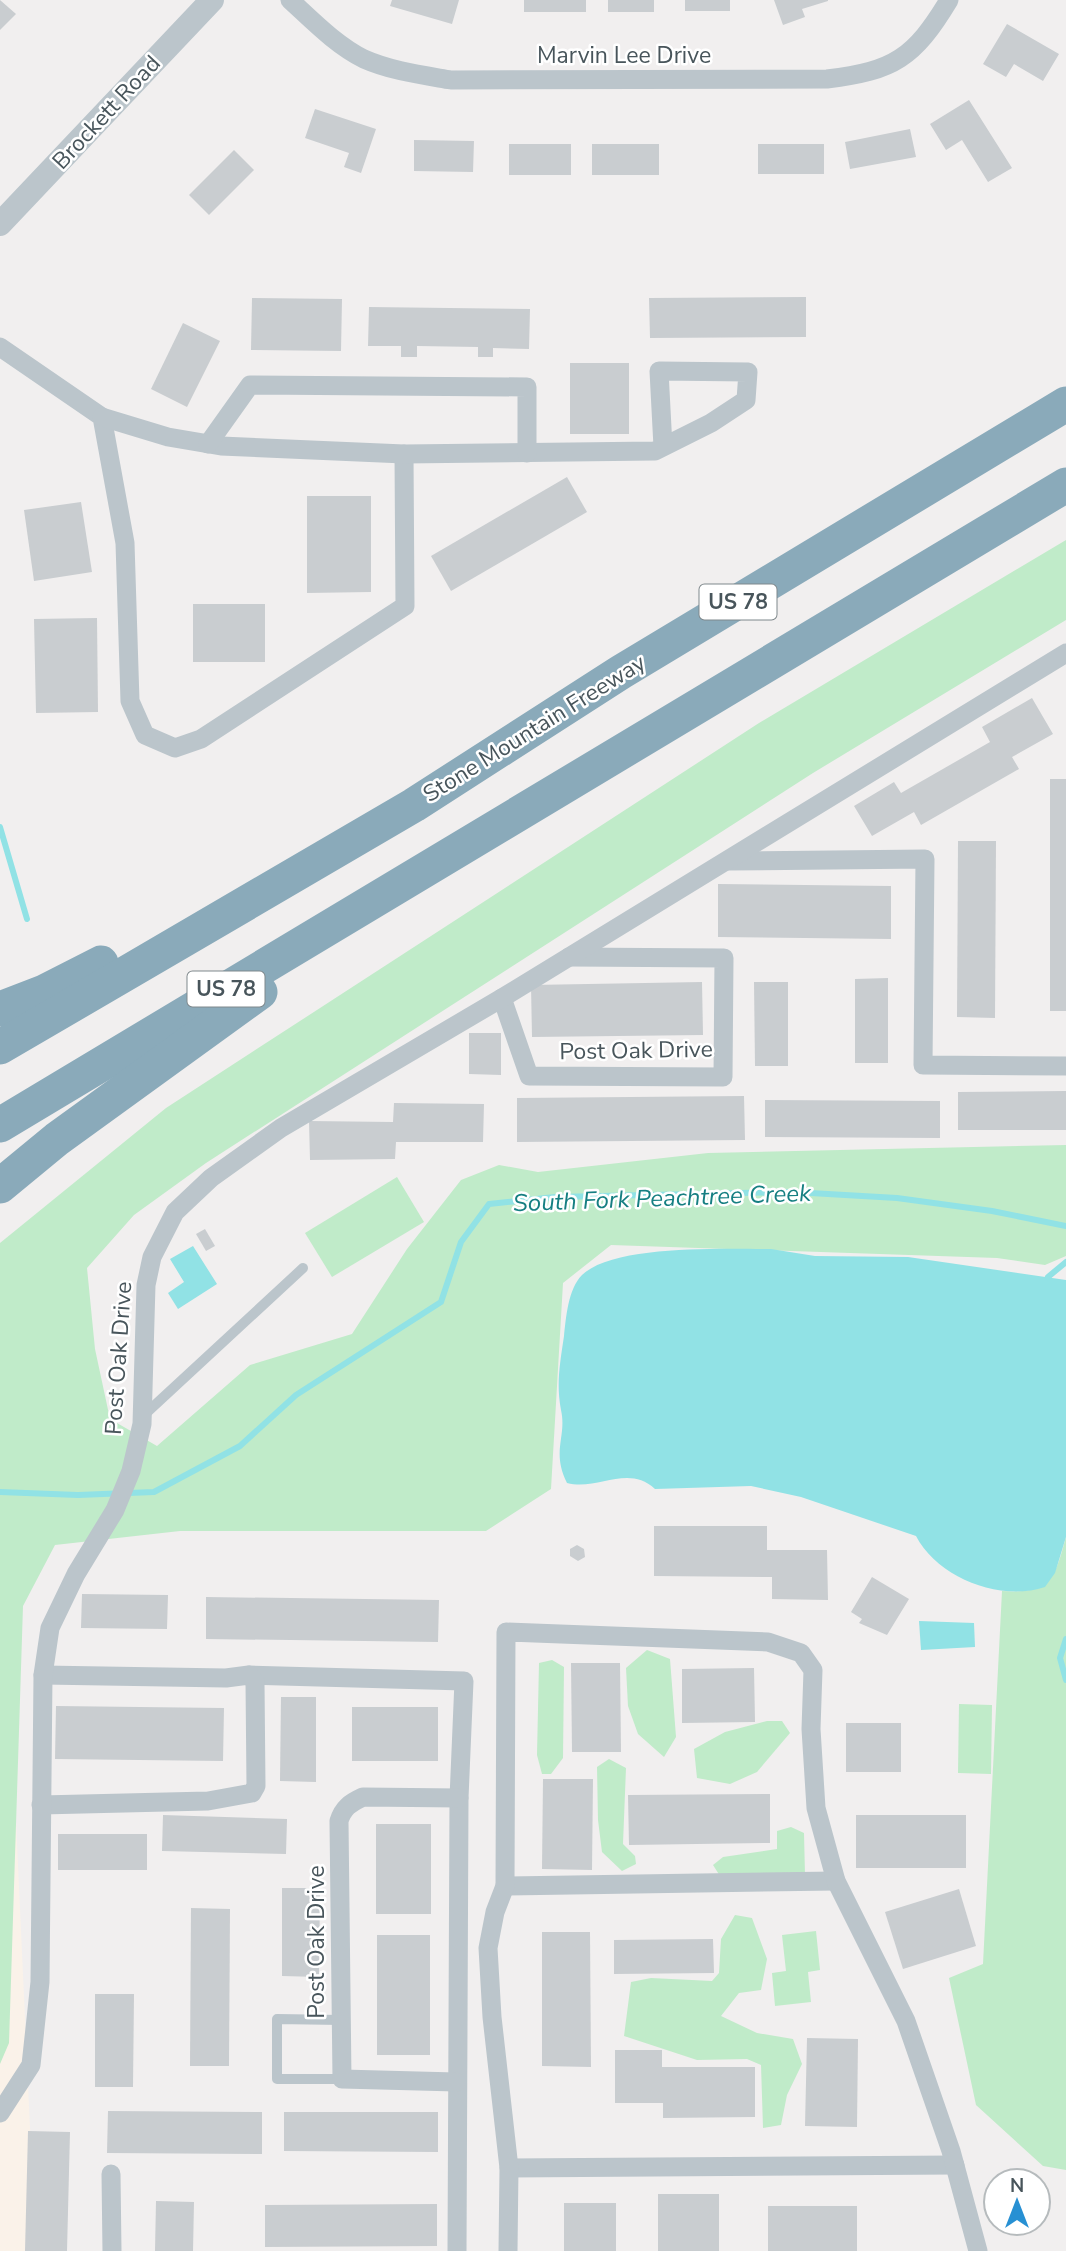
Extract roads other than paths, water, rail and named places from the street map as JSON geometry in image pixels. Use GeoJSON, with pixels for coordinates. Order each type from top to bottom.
{"type":"FeatureCollection","features":[{"type":"Feature","properties":{"kind":"highway","name":"Stone Mountain Freeway"},"geometry":{"type":"LineString","coordinates":[[0,1047],[414,805],[621,672],[1066,404]]}},
{"type":"Feature","properties":{"kind":"highway","name":"US 78"},"geometry":{"type":"LineString","coordinates":[[0,1125],[1066,485]]}},
{"type":"Feature","properties":{"kind":"highway"},"geometry":{"type":"LineString","coordinates":[[0,1009],[44,992],[414,805]]}},
{"type":"Feature","properties":{"kind":"highway"},"geometry":{"type":"LineString","coordinates":[[0,1186],[57,1139],[453,853]]}},
{"type":"Feature","properties":{"kind":"street","name":"Brockett Road"},"geometry":{"type":"LineString","coordinates":[[0,224],[212,0]]}},
{"type":"Feature","properties":{"kind":"street","name":"Marvin Lee Drive"},"geometry":{"type":"LineString","coordinates":[[290,0],[326,32],[364,58],[400,71],[451,80],[827,79],[864,75],[901,59],[927,37],[949,0]]}},
{"type":"Feature","properties":{"kind":"street"},"geometry":{"type":"LineString","coordinates":[[0,347],[102,417],[168,437],[208,444],[404,454],[655,451],[711,424],[746,400],[748,372],[659,371],[663,447]]}},
{"type":"Feature","properties":{"kind":"street"},"geometry":{"type":"LineString","coordinates":[[208,444],[250,385],[527,387],[527,453]]}},
{"type":"Feature","properties":{"kind":"street"},"geometry":{"type":"LineString","coordinates":[[102,417],[125,543],[130,701],[145,735],[175,748],[201,739],[405,606],[404,454]]}},
{"type":"Feature","properties":{"kind":"street","name":"Post Oak Drive"},"geometry":{"type":"LineString","coordinates":[[0,2113],[30,2065],[40,1982],[43,1675],[50,1628],[76,1574],[115,1510],[131,1471],[142,1417],[146,1285],[152,1257],[175,1212],[211,1178],[281,1129],[728,861],[1021,678],[1066,653]]}},
{"type":"Feature","properties":{"kind":"street"},"geometry":{"type":"LineString","coordinates":[[728,861],[925,859],[923,1065],[1066,1066]]}},
{"type":"Feature","properties":{"kind":"street","name":"Post Oak Drive"},"geometry":{"type":"LineString","coordinates":[[502,998],[529,1076],[723,1077],[724,958],[569,957]]}},
{"type":"Feature","properties":{"kind":"street"},"geometry":{"type":"LineString","coordinates":[[508,2251],[509,2168],[492,2017],[488,1948],[495,1912],[505,1886],[506,1632],[768,1642],[801,1653],[813,1670],[811,1729],[816,1808],[836,1881],[906,2021],[955,2165],[978,2251]]}},
{"type":"Feature","properties":{"kind":"street"},"geometry":{"type":"LineString","coordinates":[[43,1675],[226,1678],[248,1675],[464,1681],[459,1798],[457,2251]]}},
{"type":"Feature","properties":{"kind":"street"},"geometry":{"type":"LineString","coordinates":[[41,1805],[208,1801],[252,1793],[256,1786],[255,1682],[248,1675]]}},
{"type":"Feature","properties":{"kind":"street","name":"Post Oak Drive"},"geometry":{"type":"LineString","coordinates":[[342,2079],[339,1821],[342,1811],[363,1797],[459,1798]]}},
{"type":"Feature","properties":{"kind":"street"},"geometry":{"type":"LineString","coordinates":[[505,1886],[836,1881]]}},
{"type":"Feature","properties":{"kind":"street"},"geometry":{"type":"LineString","coordinates":[[342,2079],[456,2082]]}},
{"type":"Feature","properties":{"kind":"street"},"geometry":{"type":"LineString","coordinates":[[509,2168],[955,2165]]}},
{"type":"Feature","properties":{"kind":"street"},"geometry":{"type":"LineString","coordinates":[[111,2174],[112,2251]]}},
{"type":"Feature","properties":{"kind":"lane"},"geometry":{"type":"LineString","coordinates":[[142,1417],[303,1268]]}},
{"type":"Feature","properties":{"kind":"lane"},"geometry":{"type":"LineString","coordinates":[[341,2020],[277,2019],[277,2079],[342,2079]]}},
{"type":"Feature","properties":{"kind":"water"},"geometry":{"type":"Polygon","coordinates":[[[193,1246],[217,1284],[178,1309],[168,1293],[184,1282],[170,1259],[193,1246]]]}},
{"type":"Feature","properties":{"kind":"water"},"geometry":{"type":"Polygon","coordinates":[[[700,1249],[771,1249],[815,1256],[908,1257],[1066,1280],[1066,1537],[1055,1573],[1045,1587],[1009,1591],[972,1583],[939,1564],[916,1536],[801,1497],[751,1486],[655,1489],[645,1482],[623,1478],[579,1485],[567,1483],[560,1462],[562,1420],[559,1373],[568,1304],[582,1275],[598,1265],[644,1253],[700,1249]]]}},
{"type":"Feature","properties":{"kind":"water"},"geometry":{"type":"Polygon","coordinates":[[[919,1621],[974,1623],[975,1647],[921,1650],[919,1621]]]}},
{"type":"Feature","properties":{"kind":"waterway"},"geometry":{"type":"LineString","coordinates":[[0,827],[27,919]]}},
{"type":"Feature","properties":{"kind":"waterway","name":"South Fork Peachtree Creek"},"geometry":{"type":"LineString","coordinates":[[0,1492],[78,1495],[154,1492],[240,1446],[296,1395],[441,1302],[461,1242],[489,1204],[555,1197],[793,1192],[897,1198],[992,1211],[1066,1226]]}},
{"type":"Feature","properties":{"kind":"waterway"},"geometry":{"type":"LineString","coordinates":[[1048,1277],[1066,1262]]}},
{"type":"Feature","properties":{"kind":"waterway","name":"South Fork Peachtree Creek"},"geometry":{"type":"LineString","coordinates":[[1066,1639],[1060,1658],[1066,1680]]}}]}
